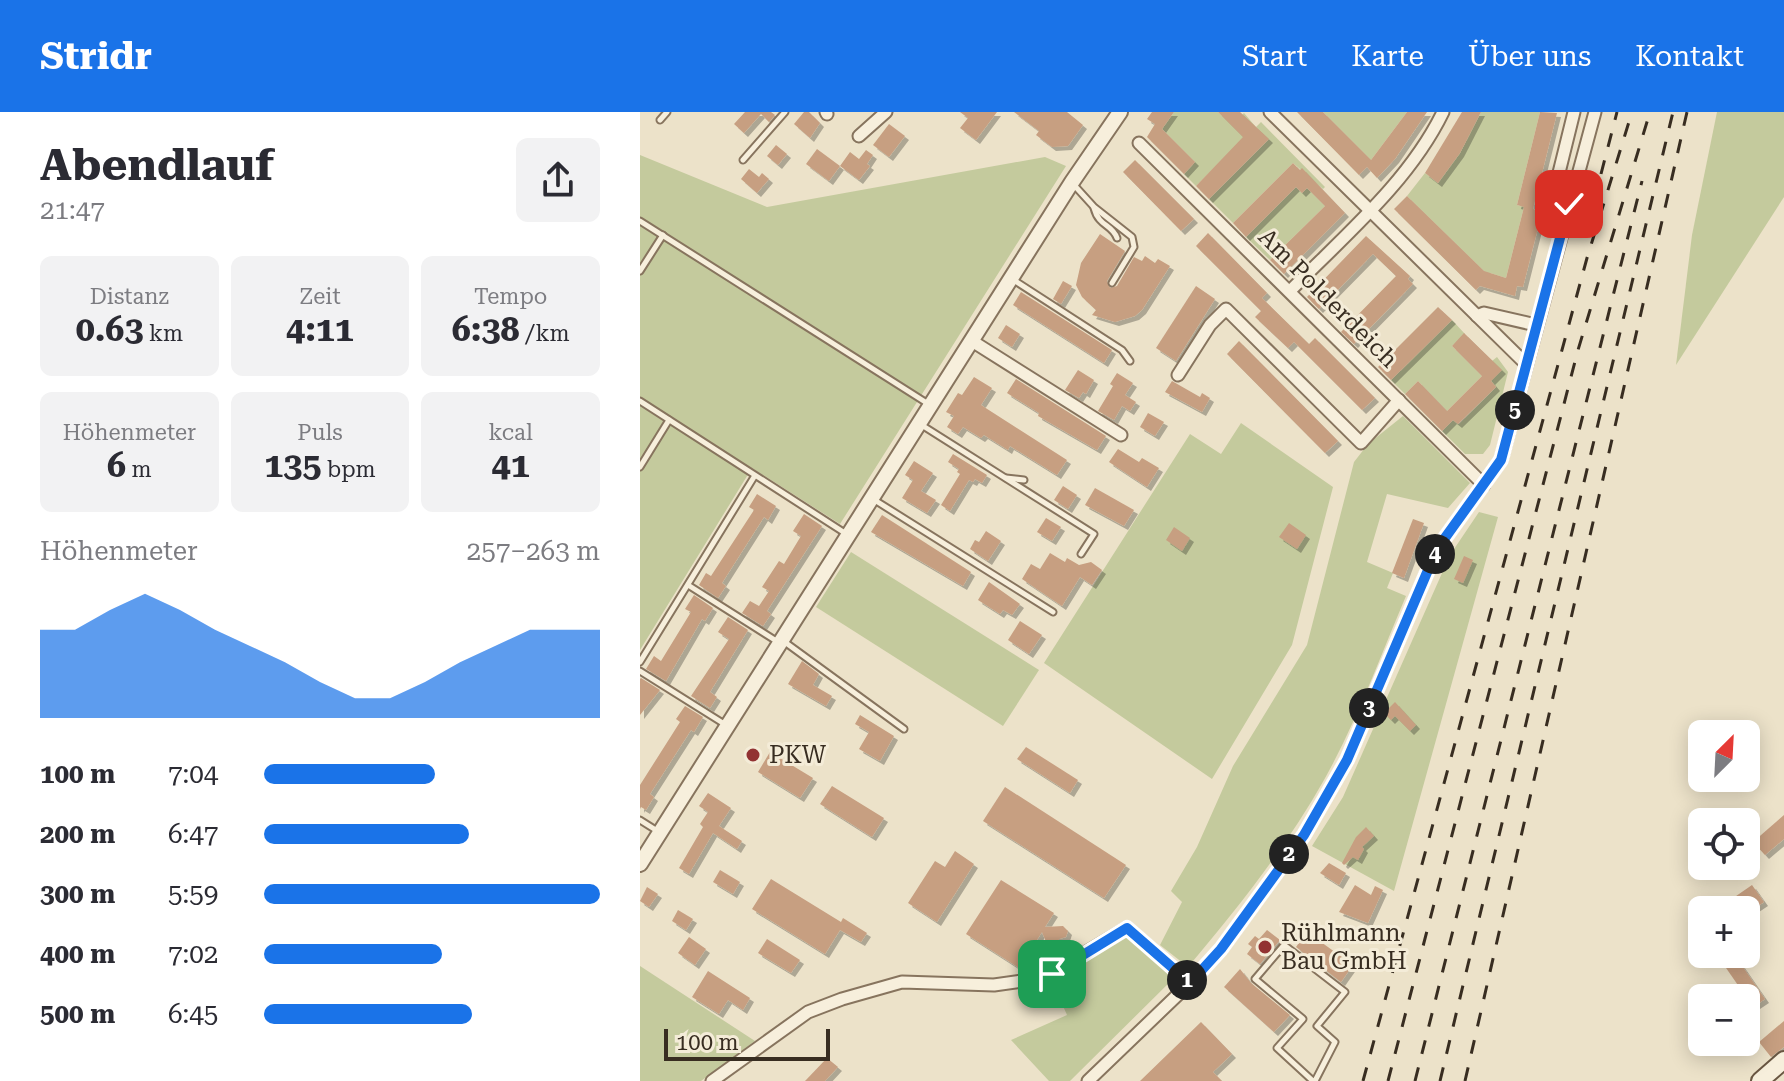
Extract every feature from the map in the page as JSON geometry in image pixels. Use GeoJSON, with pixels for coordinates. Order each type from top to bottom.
{"type":"FeatureCollection","features":[{"type":"Feature","properties":{"kind":"main road"},"geometry":{"type":"LineString","coordinates":[[1760,1081],[1784,1060]]}},
{"type":"Feature","properties":{"kind":"street"},"geometry":{"type":"LineString","coordinates":[[859,136],[886,112]]}},
{"type":"Feature","properties":{"kind":"street"},"geometry":{"type":"LineString","coordinates":[[641,860],[1072,182],[1120,112]]}},
{"type":"Feature","properties":{"kind":"street"},"geometry":{"type":"LineString","coordinates":[[1270,112],[1526,364]]}},
{"type":"Feature","properties":{"kind":"street"},"geometry":{"type":"LineString","coordinates":[[1290,291],[1369,210],[1414,157],[1443,112]]}},
{"type":"Feature","properties":{"kind":"street"},"geometry":{"type":"LineString","coordinates":[[1569,204],[1553,197],[1574,112]]}},
{"type":"Feature","properties":{"kind":"street"},"geometry":{"type":"LineString","coordinates":[[1088,1081],[1221,949],[1304,835],[1347,760],[1437,549],[1501,460],[1595,112]]}},
{"type":"Feature","properties":{"kind":"street","name":"Am Polderdeich"},"geometry":{"type":"LineString","coordinates":[[1139,143],[1484,485]]}},
{"type":"Feature","properties":{"kind":"street"},"geometry":{"type":"LineString","coordinates":[[1178,375],[1210,325],[1226,309],[1361,443],[1399,400]]}},
{"type":"Feature","properties":{"kind":"street"},"geometry":{"type":"LineString","coordinates":[[1477,316],[1484,313],[1536,325]]}},
{"type":"Feature","properties":{"kind":"street"},"geometry":{"type":"LineString","coordinates":[[972,341],[1121,435]]}},
{"type":"Feature","properties":{"kind":"street"},"geometry":{"type":"LineString","coordinates":[[712,1081],[808,1012],[842,999],[902,982],[994,985],[1043,978],[1127,928],[1190,983]]}},
{"type":"Feature","properties":{"kind":"lane"},"geometry":{"type":"LineString","coordinates":[[660,120],[667,112]]}},
{"type":"Feature","properties":{"kind":"lane"},"geometry":{"type":"LineString","coordinates":[[743,160],[785,112]]}},
{"type":"Feature","properties":{"kind":"lane"},"geometry":{"type":"LineString","coordinates":[[1072,182],[1094,207],[1132,237],[1134,247],[1112,283]]}},
{"type":"Feature","properties":{"kind":"lane"},"geometry":{"type":"LineString","coordinates":[[1094,207],[1097,220],[1117,238]]}},
{"type":"Feature","properties":{"kind":"lane"},"geometry":{"type":"LineString","coordinates":[[640,221],[930,406]]}},
{"type":"Feature","properties":{"kind":"lane"},"geometry":{"type":"LineString","coordinates":[[640,271],[663,235]]}},
{"type":"Feature","properties":{"kind":"lane"},"geometry":{"type":"LineString","coordinates":[[1011,279],[1122,350],[1130,361]]}},
{"type":"Feature","properties":{"kind":"lane"},"geometry":{"type":"LineString","coordinates":[[640,401],[848,535]]}},
{"type":"Feature","properties":{"kind":"lane"},"geometry":{"type":"LineString","coordinates":[[640,467],[669,420]]}},
{"type":"Feature","properties":{"kind":"lane"},"geometry":{"type":"LineString","coordinates":[[919,423],[1094,534],[1081,554]]}},
{"type":"Feature","properties":{"kind":"lane"},"geometry":{"type":"LineString","coordinates":[[640,662],[754,477]]}},
{"type":"Feature","properties":{"kind":"lane"},"geometry":{"type":"LineString","coordinates":[[1005,478],[1024,480]]}},
{"type":"Feature","properties":{"kind":"lane"},"geometry":{"type":"LineString","coordinates":[[872,498],[1053,612]]}},
{"type":"Feature","properties":{"kind":"lane"},"geometry":{"type":"LineString","coordinates":[[688,585],[780,641],[904,729]]}},
{"type":"Feature","properties":{"kind":"lane"},"geometry":{"type":"LineString","coordinates":[[640,671],[727,726]]}},
{"type":"Feature","properties":{"kind":"lane"},"geometry":{"type":"LineString","coordinates":[[640,820],[660,832]]}},
{"type":"Feature","properties":{"kind":"lane"},"geometry":{"type":"LineString","coordinates":[[1284,945],[1345,992],[1317,1026],[1335,1042],[1314,1081],[1277,1048],[1303,1019],[1255,979],[1284,945]]}},
{"type":"Feature","properties":{"kind":"green space"},"geometry":{"type":"Polygon","coordinates":[[[1174,112],[1218,112],[1232,125],[1244,113],[1255,126],[1196,186],[1184,174],[1195,162],[1162,129],[1174,112]]]}},
{"type":"Feature","properties":{"kind":"green space"},"geometry":{"type":"Polygon","coordinates":[[[1323,112],[1407,112],[1371,160],[1323,112]]]}},
{"type":"Feature","properties":{"kind":"green space"},"geometry":{"type":"Polygon","coordinates":[[[1481,112],[1540,112],[1517,205],[1524,207],[1506,278],[1488,275],[1407,196],[1425,173],[1438,183],[1460,153],[1481,112]]]}},
{"type":"Feature","properties":{"kind":"green space"},"geometry":{"type":"Polygon","coordinates":[[[1717,112],[1784,112],[1784,197],[1676,365],[1692,235],[1717,112]]]}},
{"type":"Feature","properties":{"kind":"green space"},"geometry":{"type":"Polygon","coordinates":[[[1261,122],[1325,187],[1323,189],[1293,163],[1233,223],[1209,199],[1268,140],[1256,127],[1261,122]]]}},
{"type":"Feature","properties":{"kind":"green space"},"geometry":{"type":"Polygon","coordinates":[[[640,155],[767,207],[1045,157],[1066,166],[840,524],[752,468],[640,650],[640,155]]]}},
{"type":"Feature","properties":{"kind":"green space"},"geometry":{"type":"Polygon","coordinates":[[[1296,187],[1302,193],[1307,188],[1325,206],[1270,260],[1246,237],[1296,187]]]}},
{"type":"Feature","properties":{"kind":"green space"},"geometry":{"type":"Polygon","coordinates":[[[1452,320],[1465,334],[1452,346],[1482,376],[1447,411],[1418,381],[1405,394],[1391,380],[1452,320]]]}},
{"type":"Feature","properties":{"kind":"green space"},"geometry":{"type":"Polygon","coordinates":[[[1497,357],[1508,372],[1490,445],[1483,454],[1465,454],[1442,431],[1453,420],[1459,424],[1496,387],[1491,381],[1492,361],[1497,357]]]}},
{"type":"Feature","properties":{"kind":"green space"},"geometry":{"type":"Polygon","coordinates":[[[1403,416],[1470,483],[1448,508],[1387,494],[1367,562],[1393,573],[1387,588],[1406,596],[1368,689],[1310,805],[1243,900],[1188,967],[1160,945],[1182,902],[1171,891],[1197,847],[1233,766],[1307,645],[1354,462],[1368,444],[1403,416]]]}},
{"type":"Feature","properties":{"kind":"green space"},"geometry":{"type":"Polygon","coordinates":[[[1241,423],[1333,487],[1292,645],[1212,779],[1044,663],[1190,434],[1221,454],[1241,423]]]}},
{"type":"Feature","properties":{"kind":"green space"},"geometry":{"type":"Polygon","coordinates":[[[1479,512],[1498,517],[1394,891],[1312,846],[1343,797],[1450,555],[1479,512]]]}},
{"type":"Feature","properties":{"kind":"green space"},"geometry":{"type":"Polygon","coordinates":[[[851,552],[1039,670],[1003,726],[816,607],[851,552]]]}},
{"type":"Feature","properties":{"kind":"green space"},"geometry":{"type":"Polygon","coordinates":[[[1127,934],[1176,976],[1070,1081],[1049,1081],[1011,1040],[1067,1015],[1052,981],[1127,934]]]}},
{"type":"Feature","properties":{"kind":"green space"},"geometry":{"type":"Polygon","coordinates":[[[640,966],[755,1041],[701,1081],[640,1081],[640,966]]]}},
{"type":"Feature","properties":{"kind":"building"},"geometry":{"type":"Polygon","coordinates":[[[745,112],[771,112],[775,115],[769,122],[761,114],[744,133],[734,124],[745,112]]]}},
{"type":"Feature","properties":{"kind":"building"},"geometry":{"type":"Polygon","coordinates":[[[804,112],[809,112],[820,123],[810,138],[794,124],[804,112]]]}},
{"type":"Feature","properties":{"kind":"building"},"geometry":{"type":"Polygon","coordinates":[[[960,112],[997,112],[976,140],[960,128],[968,118],[960,112]]]}},
{"type":"Feature","properties":{"kind":"building"},"geometry":{"type":"Polygon","coordinates":[[[1014,112],[1067,112],[1083,125],[1068,146],[1052,147],[1036,135],[1039,131],[1014,112]]]}},
{"type":"Feature","properties":{"kind":"building"},"geometry":{"type":"Polygon","coordinates":[[[1152,112],[1174,112],[1162,129],[1195,162],[1184,174],[1147,137],[1155,124],[1147,119],[1152,112]]]}},
{"type":"Feature","properties":{"kind":"building"},"geometry":{"type":"Polygon","coordinates":[[[1218,112],[1240,112],[1269,139],[1209,199],[1196,186],[1243,137],[1218,112]]]}},
{"type":"Feature","properties":{"kind":"building"},"geometry":{"type":"Polygon","coordinates":[[[1297,112],[1323,112],[1371,160],[1407,112],[1427,112],[1395,159],[1377,178],[1367,167],[1359,175],[1297,112]]]}},
{"type":"Feature","properties":{"kind":"building"},"geometry":{"type":"Polygon","coordinates":[[[1462,112],[1481,112],[1460,153],[1438,183],[1425,173],[1462,112]]]}},
{"type":"Feature","properties":{"kind":"building"},"geometry":{"type":"Polygon","coordinates":[[[1540,112],[1557,113],[1533,209],[1542,212],[1523,287],[1517,286],[1515,296],[1480,286],[1476,290],[1394,209],[1407,196],[1484,271],[1506,278],[1524,207],[1517,205],[1540,112]]]}},
{"type":"Feature","properties":{"kind":"building"},"geometry":{"type":"Polygon","coordinates":[[[889,124],[905,136],[889,157],[873,145],[889,124]]]}},
{"type":"Feature","properties":{"kind":"building"},"geometry":{"type":"Polygon","coordinates":[[[776,145],[787,154],[778,165],[767,156],[776,145]]]}},
{"type":"Feature","properties":{"kind":"building"},"geometry":{"type":"Polygon","coordinates":[[[817,149],[840,166],[829,181],[806,164],[817,149]]]}},
{"type":"Feature","properties":{"kind":"building"},"geometry":{"type":"Polygon","coordinates":[[[866,150],[873,155],[867,164],[870,166],[859,180],[840,166],[850,152],[859,159],[866,150]]]}},
{"type":"Feature","properties":{"kind":"building"},"geometry":{"type":"Polygon","coordinates":[[[1135,160],[1194,219],[1181,231],[1123,172],[1135,160]]]}},
{"type":"Feature","properties":{"kind":"building"},"geometry":{"type":"Polygon","coordinates":[[[1293,163],[1300,170],[1302,168],[1345,213],[1284,274],[1270,260],[1325,206],[1307,188],[1302,193],[1296,187],[1246,237],[1233,223],[1293,163]]]}},
{"type":"Feature","properties":{"kind":"building"},"geometry":{"type":"Polygon","coordinates":[[[749,169],[759,177],[762,173],[769,179],[757,193],[741,179],[749,169]]]}},
{"type":"Feature","properties":{"kind":"building"},"geometry":{"type":"Polygon","coordinates":[[[1208,233],[1267,293],[1262,298],[1309,344],[1315,338],[1375,398],[1362,410],[1294,342],[1288,348],[1255,317],[1261,311],[1196,246],[1208,233]]]}},
{"type":"Feature","properties":{"kind":"building"},"geometry":{"type":"Polygon","coordinates":[[[1100,234],[1125,251],[1107,281],[1110,288],[1117,286],[1134,257],[1142,261],[1145,256],[1155,263],[1158,259],[1170,266],[1142,310],[1135,316],[1115,322],[1092,315],[1096,310],[1082,297],[1076,285],[1081,263],[1100,234]]]}},
{"type":"Feature","properties":{"kind":"building"},"geometry":{"type":"Polygon","coordinates":[[[1366,236],[1410,276],[1408,279],[1413,284],[1354,344],[1341,332],[1396,276],[1373,254],[1319,309],[1307,297],[1366,236]]]}},
{"type":"Feature","properties":{"kind":"building"},"geometry":{"type":"Polygon","coordinates":[[[1063,281],[1072,286],[1061,304],[1053,299],[1063,281]]]}},
{"type":"Feature","properties":{"kind":"building"},"geometry":{"type":"Polygon","coordinates":[[[1196,286],[1215,299],[1176,361],[1156,348],[1196,286]]]}},
{"type":"Feature","properties":{"kind":"building"},"geometry":{"type":"Polygon","coordinates":[[[1021,292],[1112,350],[1104,363],[1013,305],[1021,292]]]}},
{"type":"Feature","properties":{"kind":"building"},"geometry":{"type":"Polygon","coordinates":[[[1438,307],[1452,320],[1391,380],[1378,367],[1438,307]]]}},
{"type":"Feature","properties":{"kind":"building"},"geometry":{"type":"Polygon","coordinates":[[[1006,325],[1020,334],[1012,347],[998,338],[1006,325]]]}},
{"type":"Feature","properties":{"kind":"building"},"geometry":{"type":"Polygon","coordinates":[[[1464,333],[1502,370],[1491,381],[1496,387],[1458,424],[1453,420],[1442,431],[1405,394],[1418,381],[1447,411],[1482,376],[1452,346],[1464,333]]]}},
{"type":"Feature","properties":{"kind":"building"},"geometry":{"type":"Polygon","coordinates":[[[1239,341],[1338,441],[1325,453],[1227,354],[1239,341]]]}},
{"type":"Feature","properties":{"kind":"building"},"geometry":{"type":"Polygon","coordinates":[[[1078,370],[1094,380],[1086,394],[1083,392],[1079,398],[1065,390],[1078,370]]]}},
{"type":"Feature","properties":{"kind":"building"},"geometry":{"type":"Polygon","coordinates":[[[1117,373],[1133,383],[1125,395],[1136,402],[1130,411],[1122,406],[1114,420],[1098,411],[1117,373]]]}},
{"type":"Feature","properties":{"kind":"building"},"geometry":{"type":"Polygon","coordinates":[[[974,377],[992,388],[981,405],[1067,460],[1057,475],[1010,446],[1008,450],[984,435],[981,438],[963,427],[958,434],[947,427],[954,416],[946,412],[958,393],[962,395],[974,377]]]}},
{"type":"Feature","properties":{"kind":"building"},"geometry":{"type":"Polygon","coordinates":[[[1016,379],[1106,436],[1097,450],[1038,416],[1039,413],[1007,393],[1016,379]]]}},
{"type":"Feature","properties":{"kind":"building"},"geometry":{"type":"Polygon","coordinates":[[[1172,381],[1200,397],[1202,393],[1210,398],[1202,412],[1165,392],[1172,381]]]}},
{"type":"Feature","properties":{"kind":"building"},"geometry":{"type":"Polygon","coordinates":[[[1148,413],[1164,422],[1155,436],[1140,427],[1148,413]]]}},
{"type":"Feature","properties":{"kind":"building"},"geometry":{"type":"Polygon","coordinates":[[[1118,449],[1139,462],[1142,458],[1159,468],[1147,487],[1109,462],[1118,449]]]}},
{"type":"Feature","properties":{"kind":"building"},"geometry":{"type":"Polygon","coordinates":[[[953,454],[987,475],[982,483],[969,480],[950,511],[941,505],[960,474],[957,472],[959,469],[948,462],[953,454]]]}},
{"type":"Feature","properties":{"kind":"building"},"geometry":{"type":"Polygon","coordinates":[[[914,461],[933,473],[921,491],[936,500],[927,513],[902,498],[913,480],[905,475],[914,461]]]}},
{"type":"Feature","properties":{"kind":"building"},"geometry":{"type":"Polygon","coordinates":[[[1063,486],[1077,495],[1068,509],[1054,500],[1063,486]]]}},
{"type":"Feature","properties":{"kind":"building"},"geometry":{"type":"Polygon","coordinates":[[[1095,488],[1134,510],[1124,526],[1085,505],[1095,488]]]}},
{"type":"Feature","properties":{"kind":"building"},"geometry":{"type":"Polygon","coordinates":[[[757,494],[776,506],[768,520],[764,517],[722,583],[726,586],[718,598],[699,585],[706,573],[711,576],[754,510],[749,507],[757,494]]]}},
{"type":"Feature","properties":{"kind":"building"},"geometry":{"type":"Polygon","coordinates":[[[804,514],[822,526],[767,611],[771,614],[763,626],[742,613],[750,601],[759,606],[769,591],[762,587],[779,561],[784,564],[801,536],[793,531],[804,514]]]}},
{"type":"Feature","properties":{"kind":"building"},"geometry":{"type":"Polygon","coordinates":[[[882,515],[971,572],[963,586],[871,532],[882,515]]]}},
{"type":"Feature","properties":{"kind":"building"},"geometry":{"type":"Polygon","coordinates":[[[1046,518],[1061,527],[1052,541],[1037,532],[1046,518]]]}},
{"type":"Feature","properties":{"kind":"building"},"geometry":{"type":"Polygon","coordinates":[[[1413,519],[1424,523],[1404,578],[1392,573],[1413,519]]]}},
{"type":"Feature","properties":{"kind":"building"},"geometry":{"type":"Polygon","coordinates":[[[1289,523],[1306,535],[1297,549],[1279,537],[1289,523]]]}},
{"type":"Feature","properties":{"kind":"building"},"geometry":{"type":"Polygon","coordinates":[[[1174,527],[1190,538],[1182,551],[1166,540],[1174,527]]]}},
{"type":"Feature","properties":{"kind":"building"},"geometry":{"type":"Polygon","coordinates":[[[986,531],[1001,541],[988,561],[970,549],[986,531]]]}},
{"type":"Feature","properties":{"kind":"building"},"geometry":{"type":"Polygon","coordinates":[[[1050,553],[1065,562],[1067,558],[1079,565],[1091,562],[1102,570],[1092,585],[1080,577],[1062,606],[1022,579],[1031,564],[1040,569],[1050,553]]]}},
{"type":"Feature","properties":{"kind":"building"},"geometry":{"type":"Polygon","coordinates":[[[1464,556],[1473,560],[1463,583],[1454,579],[1464,556]]]}},
{"type":"Feature","properties":{"kind":"building"},"geometry":{"type":"Polygon","coordinates":[[[989,582],[1020,604],[1012,615],[1003,610],[1000,614],[978,600],[989,582]]]}},
{"type":"Feature","properties":{"kind":"building"},"geometry":{"type":"Polygon","coordinates":[[[694,595],[713,608],[705,621],[702,619],[666,681],[646,669],[654,656],[661,661],[691,612],[685,609],[694,595]]]}},
{"type":"Feature","properties":{"kind":"building"},"geometry":{"type":"Polygon","coordinates":[[[728,617],[748,630],[710,692],[717,697],[710,708],[691,696],[729,639],[718,632],[728,617]]]}},
{"type":"Feature","properties":{"kind":"building"},"geometry":{"type":"Polygon","coordinates":[[[1020,621],[1042,635],[1029,654],[1008,640],[1020,621]]]}},
{"type":"Feature","properties":{"kind":"building"},"geometry":{"type":"Polygon","coordinates":[[[802,661],[819,674],[813,685],[832,696],[826,706],[788,684],[802,661]]]}},
{"type":"Feature","properties":{"kind":"building"},"geometry":{"type":"Polygon","coordinates":[[[640,679],[660,690],[640,715],[640,679]]]}},
{"type":"Feature","properties":{"kind":"building"},"geometry":{"type":"Polygon","coordinates":[[[1395,702],[1416,725],[1410,731],[1395,716],[1391,720],[1384,713],[1395,702]]]}},
{"type":"Feature","properties":{"kind":"building"},"geometry":{"type":"Polygon","coordinates":[[[685,706],[703,717],[694,732],[691,730],[650,794],[654,797],[646,810],[640,809],[640,785],[680,722],[676,719],[685,706]]]}},
{"type":"Feature","properties":{"kind":"building"},"geometry":{"type":"Polygon","coordinates":[[[860,715],[894,736],[880,761],[859,749],[869,732],[855,724],[860,715]]]}},
{"type":"Feature","properties":{"kind":"building"},"geometry":{"type":"Polygon","coordinates":[[[1026,747],[1078,780],[1070,793],[1017,759],[1026,747]]]}},
{"type":"Feature","properties":{"kind":"building"},"geometry":{"type":"Polygon","coordinates":[[[770,752],[813,778],[800,798],[758,772],[770,752]]]}},
{"type":"Feature","properties":{"kind":"building"},"geometry":{"type":"Polygon","coordinates":[[[832,786],[884,818],[872,837],[820,804],[832,786]]]}},
{"type":"Feature","properties":{"kind":"building"},"geometry":{"type":"Polygon","coordinates":[[[1005,787],[1126,865],[1104,898],[983,821],[1005,787]]]}},
{"type":"Feature","properties":{"kind":"building"},"geometry":{"type":"Polygon","coordinates":[[[708,793],[731,808],[719,826],[742,841],[737,849],[713,833],[689,874],[679,868],[703,827],[700,824],[708,812],[699,806],[708,793]]]}},
{"type":"Feature","properties":{"kind":"building"},"geometry":{"type":"Polygon","coordinates":[[[1784,815],[1784,839],[1765,855],[1760,850],[1760,836],[1784,815]]]}},
{"type":"Feature","properties":{"kind":"building"},"geometry":{"type":"Polygon","coordinates":[[[1366,827],[1374,836],[1362,847],[1364,849],[1358,860],[1353,857],[1344,865],[1342,863],[1356,837],[1366,827]]]}},
{"type":"Feature","properties":{"kind":"building"},"geometry":{"type":"Polygon","coordinates":[[[955,851],[974,864],[937,922],[908,903],[935,861],[945,867],[955,851]]]}},
{"type":"Feature","properties":{"kind":"building"},"geometry":{"type":"Polygon","coordinates":[[[1329,863],[1346,873],[1339,885],[1320,873],[1329,863]]]}},
{"type":"Feature","properties":{"kind":"building"},"geometry":{"type":"Polygon","coordinates":[[[720,870],[740,882],[733,894],[713,882],[720,870]]]}},
{"type":"Feature","properties":{"kind":"building"},"geometry":{"type":"Polygon","coordinates":[[[771,879],[841,922],[843,918],[867,933],[861,942],[840,930],[825,954],[752,909],[771,879]]]}},
{"type":"Feature","properties":{"kind":"building"},"geometry":{"type":"Polygon","coordinates":[[[1001,880],[1054,913],[1045,927],[1063,926],[1068,931],[1066,937],[1059,939],[1053,952],[1042,932],[1019,968],[966,934],[1001,880]]]}},
{"type":"Feature","properties":{"kind":"building"},"geometry":{"type":"Polygon","coordinates":[[[1355,885],[1371,895],[1375,886],[1383,890],[1368,923],[1339,912],[1355,885]]]}},
{"type":"Feature","properties":{"kind":"building"},"geometry":{"type":"Polygon","coordinates":[[[1752,885],[1760,896],[1736,896],[1752,885]]]}},
{"type":"Feature","properties":{"kind":"building"},"geometry":{"type":"Polygon","coordinates":[[[647,887],[658,894],[649,907],[640,901],[647,887]]]}},
{"type":"Feature","properties":{"kind":"building"},"geometry":{"type":"Polygon","coordinates":[[[678,910],[693,919],[686,930],[672,921],[678,910]]]}},
{"type":"Feature","properties":{"kind":"building"},"geometry":{"type":"Polygon","coordinates":[[[1267,930],[1280,940],[1260,964],[1247,954],[1252,947],[1248,944],[1255,936],[1259,939],[1267,930]]]}},
{"type":"Feature","properties":{"kind":"building"},"geometry":{"type":"Polygon","coordinates":[[[1307,932],[1353,965],[1341,982],[1296,947],[1307,932]]]}},
{"type":"Feature","properties":{"kind":"building"},"geometry":{"type":"Polygon","coordinates":[[[689,937],[706,949],[695,965],[678,953],[689,937]]]}},
{"type":"Feature","properties":{"kind":"building"},"geometry":{"type":"Polygon","coordinates":[[[767,939],[800,960],[791,973],[758,953],[767,939]]]}},
{"type":"Feature","properties":{"kind":"building"},"geometry":{"type":"Polygon","coordinates":[[[1726,968],[1744,968],[1755,984],[1737,984],[1726,968]]]}},
{"type":"Feature","properties":{"kind":"building"},"geometry":{"type":"Polygon","coordinates":[[[1240,969],[1251,983],[1290,1015],[1274,1032],[1224,987],[1240,969]]]}},
{"type":"Feature","properties":{"kind":"building"},"geometry":{"type":"Polygon","coordinates":[[[708,971],[750,998],[743,1010],[728,1000],[719,1014],[692,997],[708,971]]]}},
{"type":"Feature","properties":{"kind":"building"},"geometry":{"type":"Polygon","coordinates":[[[1784,1021],[1784,1047],[1771,1057],[1760,1041],[1784,1021]]]}},
{"type":"Feature","properties":{"kind":"building"},"geometry":{"type":"Polygon","coordinates":[[[1201,1022],[1232,1054],[1213,1072],[1222,1081],[1140,1081],[1201,1022]]]}},
{"type":"Feature","properties":{"kind":"building"},"geometry":{"type":"Polygon","coordinates":[[[827,1058],[838,1067],[825,1081],[805,1081],[827,1058]]]}},
{"type":"Feature","properties":{"kind":"railway"},"geometry":{"type":"LineString","coordinates":[[1601,174],[1617,112]]}},
{"type":"Feature","properties":{"kind":"railway"},"geometry":{"type":"LineString","coordinates":[[1363,1081],[1587,258],[1632,112]]}},
{"type":"Feature","properties":{"kind":"railway"},"geometry":{"type":"LineString","coordinates":[[1388,1081],[1578,350],[1650,112]]}},
{"type":"Feature","properties":{"kind":"railway"},"geometry":{"type":"LineString","coordinates":[[1440,1081],[1673,112]]}},
{"type":"Feature","properties":{"kind":"railway"},"geometry":{"type":"LineString","coordinates":[[1465,1081],[1687,112]]}},
{"type":"Feature","properties":{"kind":"railway"},"geometry":{"type":"LineString","coordinates":[[1415,1081],[1642,181]]}},
{"type":"Feature","properties":{"kind":"place","name":"PKW"},"geometry":{"type":"Point","coordinates":[753,755]}},
{"type":"Feature","properties":{"kind":"place","name":"Rühlmann Bau GmbH"},"geometry":{"type":"Point","coordinates":[1265,947]}},
{"type":"Feature","properties":{"kind":"route"},"geometry":{"type":"LineString","coordinates":[[1052,974],[1127,928],[1190,983],[1221,949],[1304,835],[1347,760],[1437,549],[1501,460],[1569,204]]}}]}
